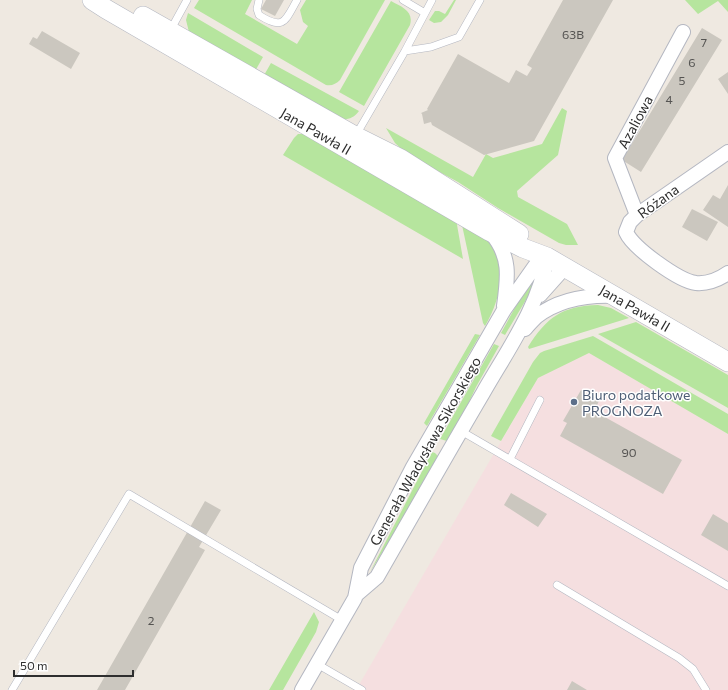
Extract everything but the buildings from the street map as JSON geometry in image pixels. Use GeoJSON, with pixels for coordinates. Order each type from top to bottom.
{"type":"FeatureCollection","features":[{"type":"Feature","properties":{"kind":"main road","name":"Jana Pawła II"},"geometry":{"type":"LineString","coordinates":[[92,0],[168,36]]}},
{"type":"Feature","properties":{"kind":"main road","name":"Jana Pawła II"},"geometry":{"type":"LineString","coordinates":[[114,0],[168,36],[351,143],[489,231],[523,248],[545,256],[728,362]]}},
{"type":"Feature","properties":{"kind":"main road","name":"Jana Pawła II"},"geometry":{"type":"LineString","coordinates":[[351,143],[401,159],[527,240],[545,256]]}},
{"type":"Feature","properties":{"kind":"street","name":"Azaliowa"},"geometry":{"type":"LineString","coordinates":[[637,215],[615,158],[682,32]]}},
{"type":"Feature","properties":{"kind":"street","name":"Różana"},"geometry":{"type":"LineString","coordinates":[[723,276],[710,282],[695,283],[680,277],[649,258],[632,243],[626,232],[630,222],[637,215],[728,152]]}},
{"type":"Feature","properties":{"kind":"street","name":"Generała Władysława Sikorskiego"},"geometry":{"type":"LineString","coordinates":[[489,231],[499,242],[505,255],[507,283],[504,310]]}},
{"type":"Feature","properties":{"kind":"street","name":"Generała Władysława Sikorskiego"},"geometry":{"type":"LineString","coordinates":[[302,690],[356,596],[377,577],[510,346],[534,303],[545,269],[545,256]]}},
{"type":"Feature","properties":{"kind":"street","name":"Generała Władysława Sikorskiego"},"geometry":{"type":"LineString","coordinates":[[356,596],[361,568],[414,467],[504,310],[534,266],[545,256]]}},
{"type":"Feature","properties":{"kind":"street","name":"Generała Władysława Sikorskiego"},"geometry":{"type":"LineString","coordinates":[[534,303],[565,267]]}},
{"type":"Feature","properties":{"kind":"street","name":"Generała Władysława Sikorskiego"},"geometry":{"type":"LineString","coordinates":[[510,346],[535,318],[565,302],[591,297],[614,296]]}},
{"type":"Feature","properties":{"kind":"lane"},"geometry":{"type":"LineString","coordinates":[[168,36],[187,0]]}},
{"type":"Feature","properties":{"kind":"lane"},"geometry":{"type":"LineString","coordinates":[[259,0],[257,9],[259,15],[276,24],[285,21],[297,0]]}},
{"type":"Feature","properties":{"kind":"lane"},"geometry":{"type":"LineString","coordinates":[[403,0],[425,13]]}},
{"type":"Feature","properties":{"kind":"lane"},"geometry":{"type":"LineString","coordinates":[[351,143],[405,51],[432,0]]}},
{"type":"Feature","properties":{"kind":"lane"},"geometry":{"type":"LineString","coordinates":[[405,51],[431,47],[459,36],[480,0]]}},
{"type":"Feature","properties":{"kind":"lane"},"geometry":{"type":"LineString","coordinates":[[510,459],[540,400]]}},
{"type":"Feature","properties":{"kind":"lane"},"geometry":{"type":"LineString","coordinates":[[461,431],[728,586]]}},
{"type":"Feature","properties":{"kind":"lane"},"geometry":{"type":"LineString","coordinates":[[12,690],[129,494],[342,620]]}},
{"type":"Feature","properties":{"kind":"lane"},"geometry":{"type":"LineString","coordinates":[[557,585],[679,658],[693,669],[706,690]]}},
{"type":"Feature","properties":{"kind":"lane"},"geometry":{"type":"LineString","coordinates":[[317,664],[362,690]]}},
{"type":"Feature","properties":{"kind":"shaded area"},"geometry":{"type":"Polygon","coordinates":[[[589,353],[728,434],[728,690],[356,690],[538,378],[589,353]]]}},
{"type":"Feature","properties":{"kind":"green space"},"geometry":{"type":"Polygon","coordinates":[[[199,0],[252,0],[245,14],[297,44],[308,26],[303,22],[300,10],[306,0],[385,0],[340,80],[337,83],[326,85],[194,8],[199,0]]]}},
{"type":"Feature","properties":{"kind":"green space"},"geometry":{"type":"Polygon","coordinates":[[[454,0],[456,0],[448,15],[441,22],[434,23],[429,20],[435,11],[445,14],[454,0]]]}},
{"type":"Feature","properties":{"kind":"green space"},"geometry":{"type":"Polygon","coordinates":[[[685,0],[728,0],[728,12],[718,1],[698,14],[685,0]]]}},
{"type":"Feature","properties":{"kind":"green space"},"geometry":{"type":"Polygon","coordinates":[[[391,1],[409,13],[411,20],[410,25],[364,106],[339,92],[391,1]]]}},
{"type":"Feature","properties":{"kind":"green space"},"geometry":{"type":"Polygon","coordinates":[[[188,13],[263,57],[254,73],[189,32],[186,20],[188,13]]]}},
{"type":"Feature","properties":{"kind":"green space"},"geometry":{"type":"Polygon","coordinates":[[[271,63],[359,111],[351,118],[340,119],[263,77],[271,63]]]}},
{"type":"Feature","properties":{"kind":"green space"},"geometry":{"type":"Polygon","coordinates":[[[562,108],[567,111],[558,155],[517,191],[518,197],[567,224],[578,245],[566,245],[559,243],[498,208],[458,182],[408,155],[395,143],[386,128],[473,177],[486,154],[493,158],[542,144],[562,108]]]}},
{"type":"Feature","properties":{"kind":"green space"},"geometry":{"type":"Polygon","coordinates":[[[298,134],[303,134],[456,219],[463,259],[283,155],[298,134]]]}},
{"type":"Feature","properties":{"kind":"green space"},"geometry":{"type":"Polygon","coordinates":[[[462,225],[475,230],[482,235],[497,255],[500,267],[499,291],[496,303],[485,326],[483,323],[462,225]]]}},
{"type":"Feature","properties":{"kind":"green space"},"geometry":{"type":"Polygon","coordinates":[[[530,283],[533,284],[533,288],[505,335],[501,333],[527,286],[530,283]]]}},
{"type":"Feature","properties":{"kind":"green space"},"geometry":{"type":"Polygon","coordinates":[[[598,305],[611,308],[629,318],[529,349],[528,347],[542,328],[557,315],[575,308],[598,305]]]}},
{"type":"Feature","properties":{"kind":"green space"},"geometry":{"type":"Polygon","coordinates":[[[636,322],[728,375],[728,408],[598,334],[636,322]]]}},
{"type":"Feature","properties":{"kind":"green space"},"geometry":{"type":"Polygon","coordinates":[[[475,334],[480,335],[427,426],[424,423],[475,334]]]}},
{"type":"Feature","properties":{"kind":"green space"},"geometry":{"type":"Polygon","coordinates":[[[593,336],[728,414],[728,434],[589,353],[538,378],[501,441],[491,436],[533,362],[540,353],[593,336]]]}},
{"type":"Feature","properties":{"kind":"green space"},"geometry":{"type":"Polygon","coordinates":[[[494,344],[499,346],[476,387],[454,435],[447,441],[440,439],[494,344]]]}},
{"type":"Feature","properties":{"kind":"green space"},"geometry":{"type":"Polygon","coordinates":[[[432,452],[438,456],[435,468],[370,572],[432,452]]]}},
{"type":"Feature","properties":{"kind":"green space"},"geometry":{"type":"Polygon","coordinates":[[[314,612],[319,622],[316,632],[283,690],[269,690],[314,612]]]}},
{"type":"Feature","properties":{"kind":"place","name":"Biuro podatkowe PROGNOZA"},"geometry":{"type":"Point","coordinates":[574,402]}}]}
